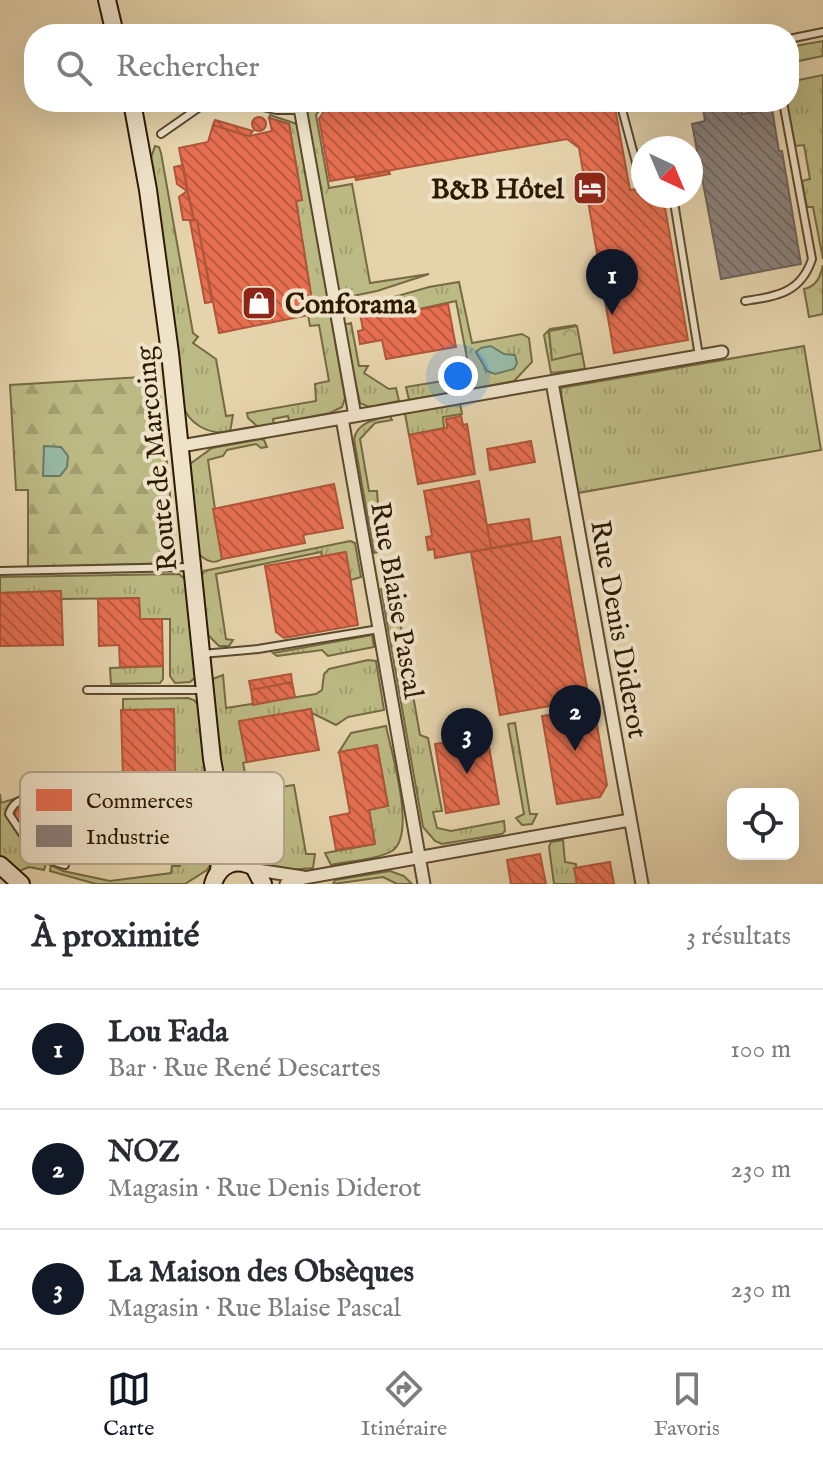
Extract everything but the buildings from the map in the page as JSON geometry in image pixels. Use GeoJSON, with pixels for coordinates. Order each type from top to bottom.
{"type":"FeatureCollection","features":[{"type":"Feature","properties":{"kind":"street"},"geometry":{"type":"LineString","coordinates":[[107,0],[113,24]]}},
{"type":"Feature","properties":{"kind":"street","name":"Route de Marcoing"},"geometry":{"type":"LineString","coordinates":[[134,112],[156,244],[181,446],[214,772]]}},
{"type":"Feature","properties":{"kind":"street","name":"Rue Blaise Pascal"},"geometry":{"type":"LineString","coordinates":[[301,112],[379,629],[424,884]]}},
{"type":"Feature","properties":{"kind":"street"},"geometry":{"type":"LineString","coordinates":[[181,446],[722,352]]}},
{"type":"Feature","properties":{"kind":"street","name":"Rue Denis Diderot"},"geometry":{"type":"LineString","coordinates":[[552,382],[642,884]]}},
{"type":"Feature","properties":{"kind":"street"},"geometry":{"type":"LineString","coordinates":[[286,884],[304,878],[630,820]]}},
{"type":"Feature","properties":{"kind":"street"},"geometry":{"type":"LineString","coordinates":[[212,879],[231,864]]}},
{"type":"Feature","properties":{"kind":"street"},"geometry":{"type":"LineString","coordinates":[[235,864],[256,872],[304,878]]}},
{"type":"Feature","properties":{"kind":"street"},"geometry":{"type":"LineString","coordinates":[[0,865],[21,884]]}},
{"type":"Feature","properties":{"kind":"lane"},"geometry":{"type":"LineString","coordinates":[[799,37],[823,32]]}},
{"type":"Feature","properties":{"kind":"lane"},"geometry":{"type":"LineString","coordinates":[[161,134],[193,112]]}},
{"type":"Feature","properties":{"kind":"lane"},"geometry":{"type":"LineString","coordinates":[[623,112],[631,143]]}},
{"type":"Feature","properties":{"kind":"lane"},"geometry":{"type":"LineString","coordinates":[[745,301],[772,297],[793,288],[807,274],[812,259],[785,112]]}},
{"type":"Feature","properties":{"kind":"lane"},"geometry":{"type":"LineString","coordinates":[[675,208],[699,356]]}},
{"type":"Feature","properties":{"kind":"lane"},"geometry":{"type":"LineString","coordinates":[[0,571],[193,566]]}},
{"type":"Feature","properties":{"kind":"lane"},"geometry":{"type":"LineString","coordinates":[[202,654],[258,649],[379,629]]}},
{"type":"Feature","properties":{"kind":"lane"},"geometry":{"type":"LineString","coordinates":[[87,690],[205,690]]}},
{"type":"Feature","properties":{"kind":"lane"},"geometry":{"type":"LineString","coordinates":[[20,800],[9,813],[20,830]]}},
{"type":"Feature","properties":{"kind":"green space"},"geometry":{"type":"Polygon","coordinates":[[[823,41],[823,56],[799,61],[799,45],[823,41]]]}},
{"type":"Feature","properties":{"kind":"green space"},"geometry":{"type":"Polygon","coordinates":[[[823,75],[823,259],[813,207],[807,207],[802,181],[810,179],[804,145],[795,146],[788,112],[799,112],[799,80],[823,75]]]}},
{"type":"Feature","properties":{"kind":"green space"},"geometry":{"type":"Polygon","coordinates":[[[306,112],[318,112],[316,115],[329,188],[352,184],[370,283],[429,274],[343,298],[338,292],[306,112]]]}},
{"type":"Feature","properties":{"kind":"green space"},"geometry":{"type":"Polygon","coordinates":[[[270,115],[297,124],[345,398],[342,407],[330,413],[289,421],[288,416],[273,419],[274,424],[258,427],[247,413],[316,401],[315,384],[329,381],[319,325],[310,326],[308,315],[314,313],[296,201],[302,200],[289,124],[269,118],[270,115]]]}},
{"type":"Feature","properties":{"kind":"green space"},"geometry":{"type":"Polygon","coordinates":[[[155,146],[161,153],[193,333],[198,337],[193,343],[216,359],[226,416],[233,415],[230,432],[214,432],[200,426],[189,417],[182,403],[150,161],[155,146]]]}},
{"type":"Feature","properties":{"kind":"green space"},"geometry":{"type":"Polygon","coordinates":[[[823,265],[823,314],[809,317],[804,289],[817,280],[823,265]]]}},
{"type":"Feature","properties":{"kind":"green space"},"geometry":{"type":"Polygon","coordinates":[[[459,282],[472,343],[522,334],[529,338],[532,362],[514,381],[473,389],[456,301],[378,318],[376,310],[342,316],[345,311],[429,287],[459,282]]]}},
{"type":"Feature","properties":{"kind":"green space"},"geometry":{"type":"Polygon","coordinates":[[[351,323],[359,366],[368,366],[364,373],[389,389],[396,388],[399,401],[369,407],[360,403],[343,325],[351,323]]]}},
{"type":"Feature","properties":{"kind":"green space"},"geometry":{"type":"Polygon","coordinates":[[[576,325],[549,332],[552,359],[582,353],[585,369],[551,373],[544,335],[550,329],[576,325]]]}},
{"type":"Feature","properties":{"kind":"green space"},"geometry":{"type":"Polygon","coordinates":[[[577,326],[582,353],[552,360],[549,331],[577,326]]]}},
{"type":"Feature","properties":{"kind":"green space"},"geometry":{"type":"Polygon","coordinates":[[[804,346],[821,450],[578,493],[560,388],[804,346]]]}},
{"type":"Feature","properties":{"kind":"green space"},"geometry":{"type":"Polygon","coordinates":[[[158,376],[177,563],[28,567],[28,490],[16,490],[10,385],[158,376]]]}},
{"type":"Feature","properties":{"kind":"green space"},"geometry":{"type":"Polygon","coordinates":[[[461,378],[464,390],[409,400],[406,387],[461,378]]]}},
{"type":"Feature","properties":{"kind":"green space"},"geometry":{"type":"Polygon","coordinates":[[[460,403],[462,414],[443,417],[444,428],[409,435],[407,412],[460,403]]]}},
{"type":"Feature","properties":{"kind":"green space"},"geometry":{"type":"Polygon","coordinates":[[[390,416],[392,420],[375,423],[360,439],[369,491],[377,491],[378,505],[371,506],[378,552],[374,553],[354,439],[363,425],[390,416]]]}},
{"type":"Feature","properties":{"kind":"green space"},"geometry":{"type":"Polygon","coordinates":[[[261,439],[267,447],[261,448],[256,444],[227,450],[223,456],[208,460],[222,559],[216,562],[207,560],[199,554],[190,464],[212,448],[261,439]]]}},
{"type":"Feature","properties":{"kind":"green space"},"geometry":{"type":"Polygon","coordinates":[[[350,541],[355,543],[361,577],[351,580],[321,552],[216,574],[226,639],[233,640],[229,646],[219,646],[207,634],[200,579],[204,571],[350,541]]]}},
{"type":"Feature","properties":{"kind":"green space"},"geometry":{"type":"Polygon","coordinates":[[[179,574],[186,580],[198,675],[190,682],[175,683],[170,676],[170,619],[140,619],[139,598],[61,599],[61,591],[0,593],[0,577],[179,574]]]}},
{"type":"Feature","properties":{"kind":"green space"},"geometry":{"type":"Polygon","coordinates":[[[399,586],[402,591],[395,593],[420,735],[428,738],[442,811],[433,812],[437,828],[451,831],[504,821],[505,831],[502,834],[442,844],[435,841],[423,827],[381,589],[399,586]]]}},
{"type":"Feature","properties":{"kind":"green space"},"geometry":{"type":"Polygon","coordinates":[[[372,635],[374,647],[328,656],[322,650],[277,656],[273,653],[372,635]]]}},
{"type":"Feature","properties":{"kind":"green space"},"geometry":{"type":"Polygon","coordinates":[[[376,661],[384,710],[348,717],[336,725],[312,713],[311,709],[239,722],[247,762],[243,763],[245,772],[220,772],[210,680],[223,675],[226,708],[316,694],[322,690],[324,674],[329,669],[376,661]]]}},
{"type":"Feature","properties":{"kind":"green space"},"geometry":{"type":"Polygon","coordinates":[[[163,666],[160,683],[111,684],[110,668],[163,666]]]}},
{"type":"Feature","properties":{"kind":"green space"},"geometry":{"type":"Polygon","coordinates":[[[123,699],[194,700],[201,709],[209,772],[175,772],[174,710],[123,710],[123,699]]]}},
{"type":"Feature","properties":{"kind":"green space"},"geometry":{"type":"Polygon","coordinates":[[[515,723],[530,814],[537,814],[532,824],[522,825],[516,818],[524,814],[508,724],[515,723]]]}},
{"type":"Feature","properties":{"kind":"green space"},"geometry":{"type":"Polygon","coordinates":[[[386,726],[400,792],[402,828],[399,842],[386,854],[331,865],[325,853],[375,844],[369,810],[388,805],[377,746],[339,752],[351,733],[386,726]]]}},
{"type":"Feature","properties":{"kind":"green space"},"geometry":{"type":"Polygon","coordinates":[[[294,785],[306,854],[315,854],[313,868],[275,868],[265,864],[284,864],[284,787],[294,785]]]}},
{"type":"Feature","properties":{"kind":"green space"},"geometry":{"type":"Polygon","coordinates":[[[0,794],[1,803],[17,798],[7,807],[6,816],[20,837],[20,864],[46,864],[44,870],[29,867],[14,873],[0,857],[0,794]]]}},
{"type":"Feature","properties":{"kind":"green space"},"geometry":{"type":"Polygon","coordinates":[[[563,840],[565,862],[576,864],[577,884],[554,884],[549,847],[551,842],[563,840]]]}},
{"type":"Feature","properties":{"kind":"green space"},"geometry":{"type":"Polygon","coordinates":[[[211,864],[185,884],[96,884],[50,871],[51,865],[63,871],[110,881],[171,873],[172,866],[211,864]]]}},
{"type":"Feature","properties":{"kind":"green space"},"geometry":{"type":"Polygon","coordinates":[[[390,871],[404,876],[412,884],[397,884],[383,877],[333,884],[335,880],[390,871]]]}},
{"type":"Feature","properties":{"kind":"shaded area"},"geometry":{"type":"Polygon","coordinates":[[[491,346],[504,354],[515,355],[517,363],[514,369],[495,374],[487,371],[476,352],[491,346]]]}},
{"type":"Feature","properties":{"kind":"shaded area"},"geometry":{"type":"Polygon","coordinates":[[[44,446],[61,447],[68,456],[67,467],[60,476],[43,476],[44,446]]]}},
{"type":"Feature","properties":{"kind":"place","name":"B&B Hôtel"},"geometry":{"type":"Point","coordinates":[590,188]}},
{"type":"Feature","properties":{"kind":"place","name":"Conforama"},"geometry":{"type":"Point","coordinates":[259,303]}},
{"type":"Feature","properties":{"kind":"place","name":"Lou Fada"},"geometry":{"type":"Point","coordinates":[612,315]}},
{"type":"Feature","properties":{"kind":"place","name":"NOZ"},"geometry":{"type":"Point","coordinates":[575,751]}},
{"type":"Feature","properties":{"kind":"place","name":"La Maison des Obsèques"},"geometry":{"type":"Point","coordinates":[467,774]}}]}
